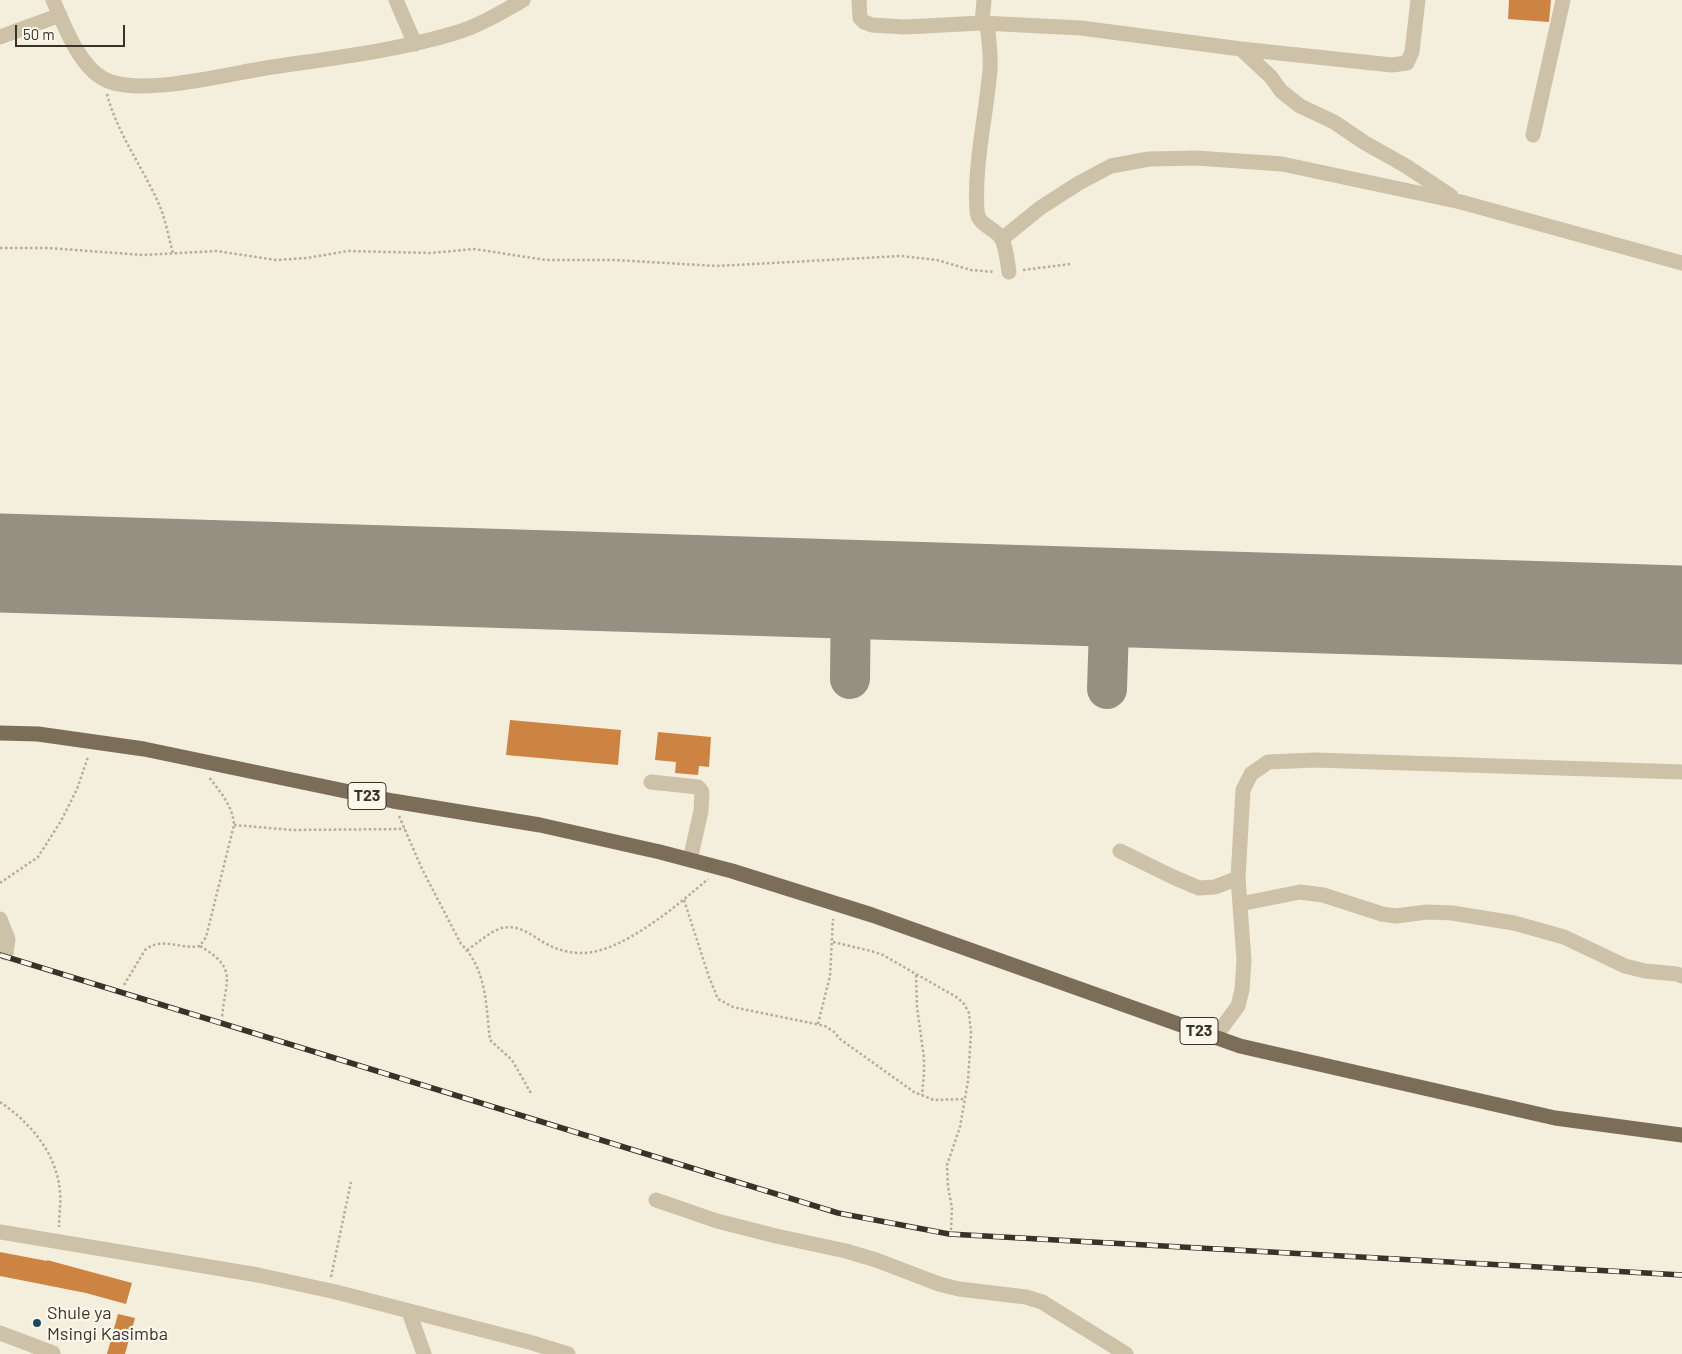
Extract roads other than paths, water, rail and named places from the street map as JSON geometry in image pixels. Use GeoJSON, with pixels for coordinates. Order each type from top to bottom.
{"type":"FeatureCollection","features":[{"type":"Feature","properties":{"kind":"main road","name":"T23"},"geometry":{"type":"LineString","coordinates":[[0,733],[38,734],[144,749],[393,801],[540,825],[690,860],[832,902],[968,948],[1249,1048],[1555,1118],[1682,1135]]}},
{"type":"Feature","properties":{"kind":"street"},"geometry":{"type":"LineString","coordinates":[[53,0],[80,54],[91,69],[102,78],[115,84],[137,86],[173,83],[271,67],[336,59],[415,44],[457,33],[497,7],[523,0]]}},
{"type":"Feature","properties":{"kind":"street"},"geometry":{"type":"LineString","coordinates":[[396,0],[415,44]]}},
{"type":"Feature","properties":{"kind":"street"},"geometry":{"type":"LineString","coordinates":[[860,0],[860,18],[872,25],[905,26],[984,23],[1082,28],[1241,49],[1392,65],[1407,63],[1412,52],[1418,0]]}},
{"type":"Feature","properties":{"kind":"street"},"geometry":{"type":"LineString","coordinates":[[984,0],[984,23],[990,68],[976,175],[977,213],[980,222],[994,230],[1002,239],[1009,272]]}},
{"type":"Feature","properties":{"kind":"street"},"geometry":{"type":"LineString","coordinates":[[1533,136],[1564,0]]}},
{"type":"Feature","properties":{"kind":"street"},"geometry":{"type":"LineString","coordinates":[[0,37],[60,15]]}},
{"type":"Feature","properties":{"kind":"street"},"geometry":{"type":"LineString","coordinates":[[1241,49],[1271,77],[1281,91],[1300,106],[1334,122],[1461,202]]}},
{"type":"Feature","properties":{"kind":"street"},"geometry":{"type":"LineString","coordinates":[[1002,239],[1040,208],[1078,183],[1111,166],[1149,159],[1196,158],[1282,164],[1461,202],[1682,263]]}},
{"type":"Feature","properties":{"kind":"street"},"geometry":{"type":"LineString","coordinates":[[1215,1037],[1238,1006],[1242,990],[1244,960],[1238,878],[1243,790],[1251,774],[1268,762],[1314,760],[1682,772]]}},
{"type":"Feature","properties":{"kind":"street"},"geometry":{"type":"LineString","coordinates":[[651,782],[698,786],[702,792],[701,811],[690,860]]}},
{"type":"Feature","properties":{"kind":"street"},"geometry":{"type":"LineString","coordinates":[[1120,851],[1199,888],[1215,887],[1238,878]]}},
{"type":"Feature","properties":{"kind":"street"},"geometry":{"type":"LineString","coordinates":[[1240,904],[1300,892],[1323,895],[1382,914],[1396,916],[1427,912],[1505,922],[1564,937],[1625,966],[1682,976]]}},
{"type":"Feature","properties":{"kind":"street"},"geometry":{"type":"LineString","coordinates":[[0,919],[8,939],[6,953]]}},
{"type":"Feature","properties":{"kind":"street"},"geometry":{"type":"LineString","coordinates":[[656,1200],[717,1222],[846,1251],[876,1260],[939,1284],[1042,1302],[1126,1354]]}},
{"type":"Feature","properties":{"kind":"street"},"geometry":{"type":"LineString","coordinates":[[0,1232],[258,1275],[529,1342],[568,1354]]}},
{"type":"Feature","properties":{"kind":"street"},"geometry":{"type":"LineString","coordinates":[[409,1312],[424,1354]]}},
{"type":"Feature","properties":{"kind":"street"},"geometry":{"type":"LineString","coordinates":[[0,1333],[53,1352]]}},
{"type":"Feature","properties":{"kind":"railway"},"geometry":{"type":"LineString","coordinates":[[0,955],[838,1213],[949,1234],[1682,1275]]}},
{"type":"Feature","properties":{"kind":"place","name":"Shule ya Msingi Kasimba"},"geometry":{"type":"Point","coordinates":[37,1323]}}]}
